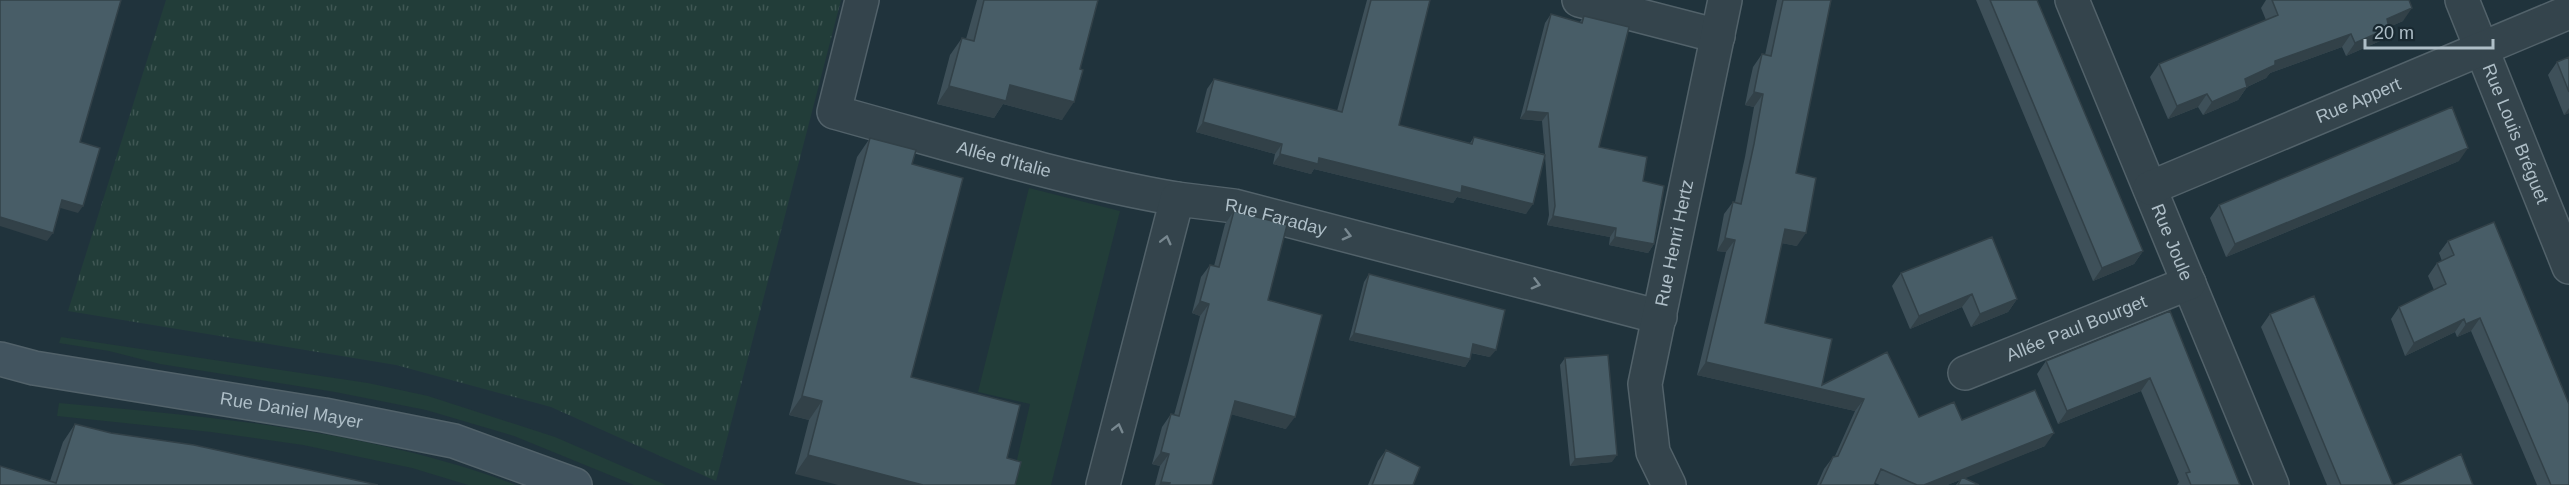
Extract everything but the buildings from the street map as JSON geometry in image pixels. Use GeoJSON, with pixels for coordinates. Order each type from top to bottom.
{"type":"FeatureCollection","features":[{"type":"Feature","properties":{"kind":"main road","name":"Rue Daniel Mayer"},"geometry":{"type":"LineString","coordinates":[[0,359],[46,370],[324,415],[454,441],[575,485]]}},
{"type":"Feature","properties":{"kind":"street","name":"Allée d'Italie"},"geometry":{"type":"LineString","coordinates":[[862,0],[834,112],[1024,164],[1137,192],[1177,199]]}},
{"type":"Feature","properties":{"kind":"street"},"geometry":{"type":"LineString","coordinates":[[1579,0],[1718,36]]}},
{"type":"Feature","properties":{"kind":"street","name":"Rue Henri Hertz"},"geometry":{"type":"LineString","coordinates":[[1670,485],[1653,452],[1645,384],[1725,0]]}},
{"type":"Feature","properties":{"kind":"street","name":"Rue Joule"},"geometry":{"type":"LineString","coordinates":[[2072,0],[2272,485]]}},
{"type":"Feature","properties":{"kind":"street","name":"Rue Louis Bréguet"},"geometry":{"type":"LineString","coordinates":[[2462,0],[2569,267]]}},
{"type":"Feature","properties":{"kind":"street","name":"Rue Appert"},"geometry":{"type":"LineString","coordinates":[[2150,188],[2569,12]]}},
{"type":"Feature","properties":{"kind":"street"},"geometry":{"type":"LineString","coordinates":[[1103,485],[1177,199]]}},
{"type":"Feature","properties":{"kind":"street","name":"Rue Faraday"},"geometry":{"type":"LineString","coordinates":[[1177,199],[1234,206],[1660,317]]}},
{"type":"Feature","properties":{"kind":"street","name":"Allée Paul Bourget"},"geometry":{"type":"LineString","coordinates":[[1965,373],[2189,283]]}},
{"type":"Feature","properties":{"kind":"green space"},"geometry":{"type":"Polygon","coordinates":[[[166,0],[841,0],[716,481],[551,407],[396,365],[68,311],[166,0]]]}},
{"type":"Feature","properties":{"kind":"green space"},"geometry":{"type":"Polygon","coordinates":[[[1029,188],[1120,211],[1051,485],[1011,485],[1030,404],[978,392],[1029,188]]]}},
{"type":"Feature","properties":{"kind":"green space"},"geometry":{"type":"Polygon","coordinates":[[[61,337],[368,383],[428,396],[555,437],[666,485],[634,485],[514,436],[426,410],[335,392],[160,364],[109,351],[59,343],[61,337]]]}},
{"type":"Feature","properties":{"kind":"green space"},"geometry":{"type":"Polygon","coordinates":[[[59,403],[233,421],[348,439],[461,466],[516,485],[468,485],[412,468],[303,445],[211,432],[57,416],[59,403]]]}}]}
